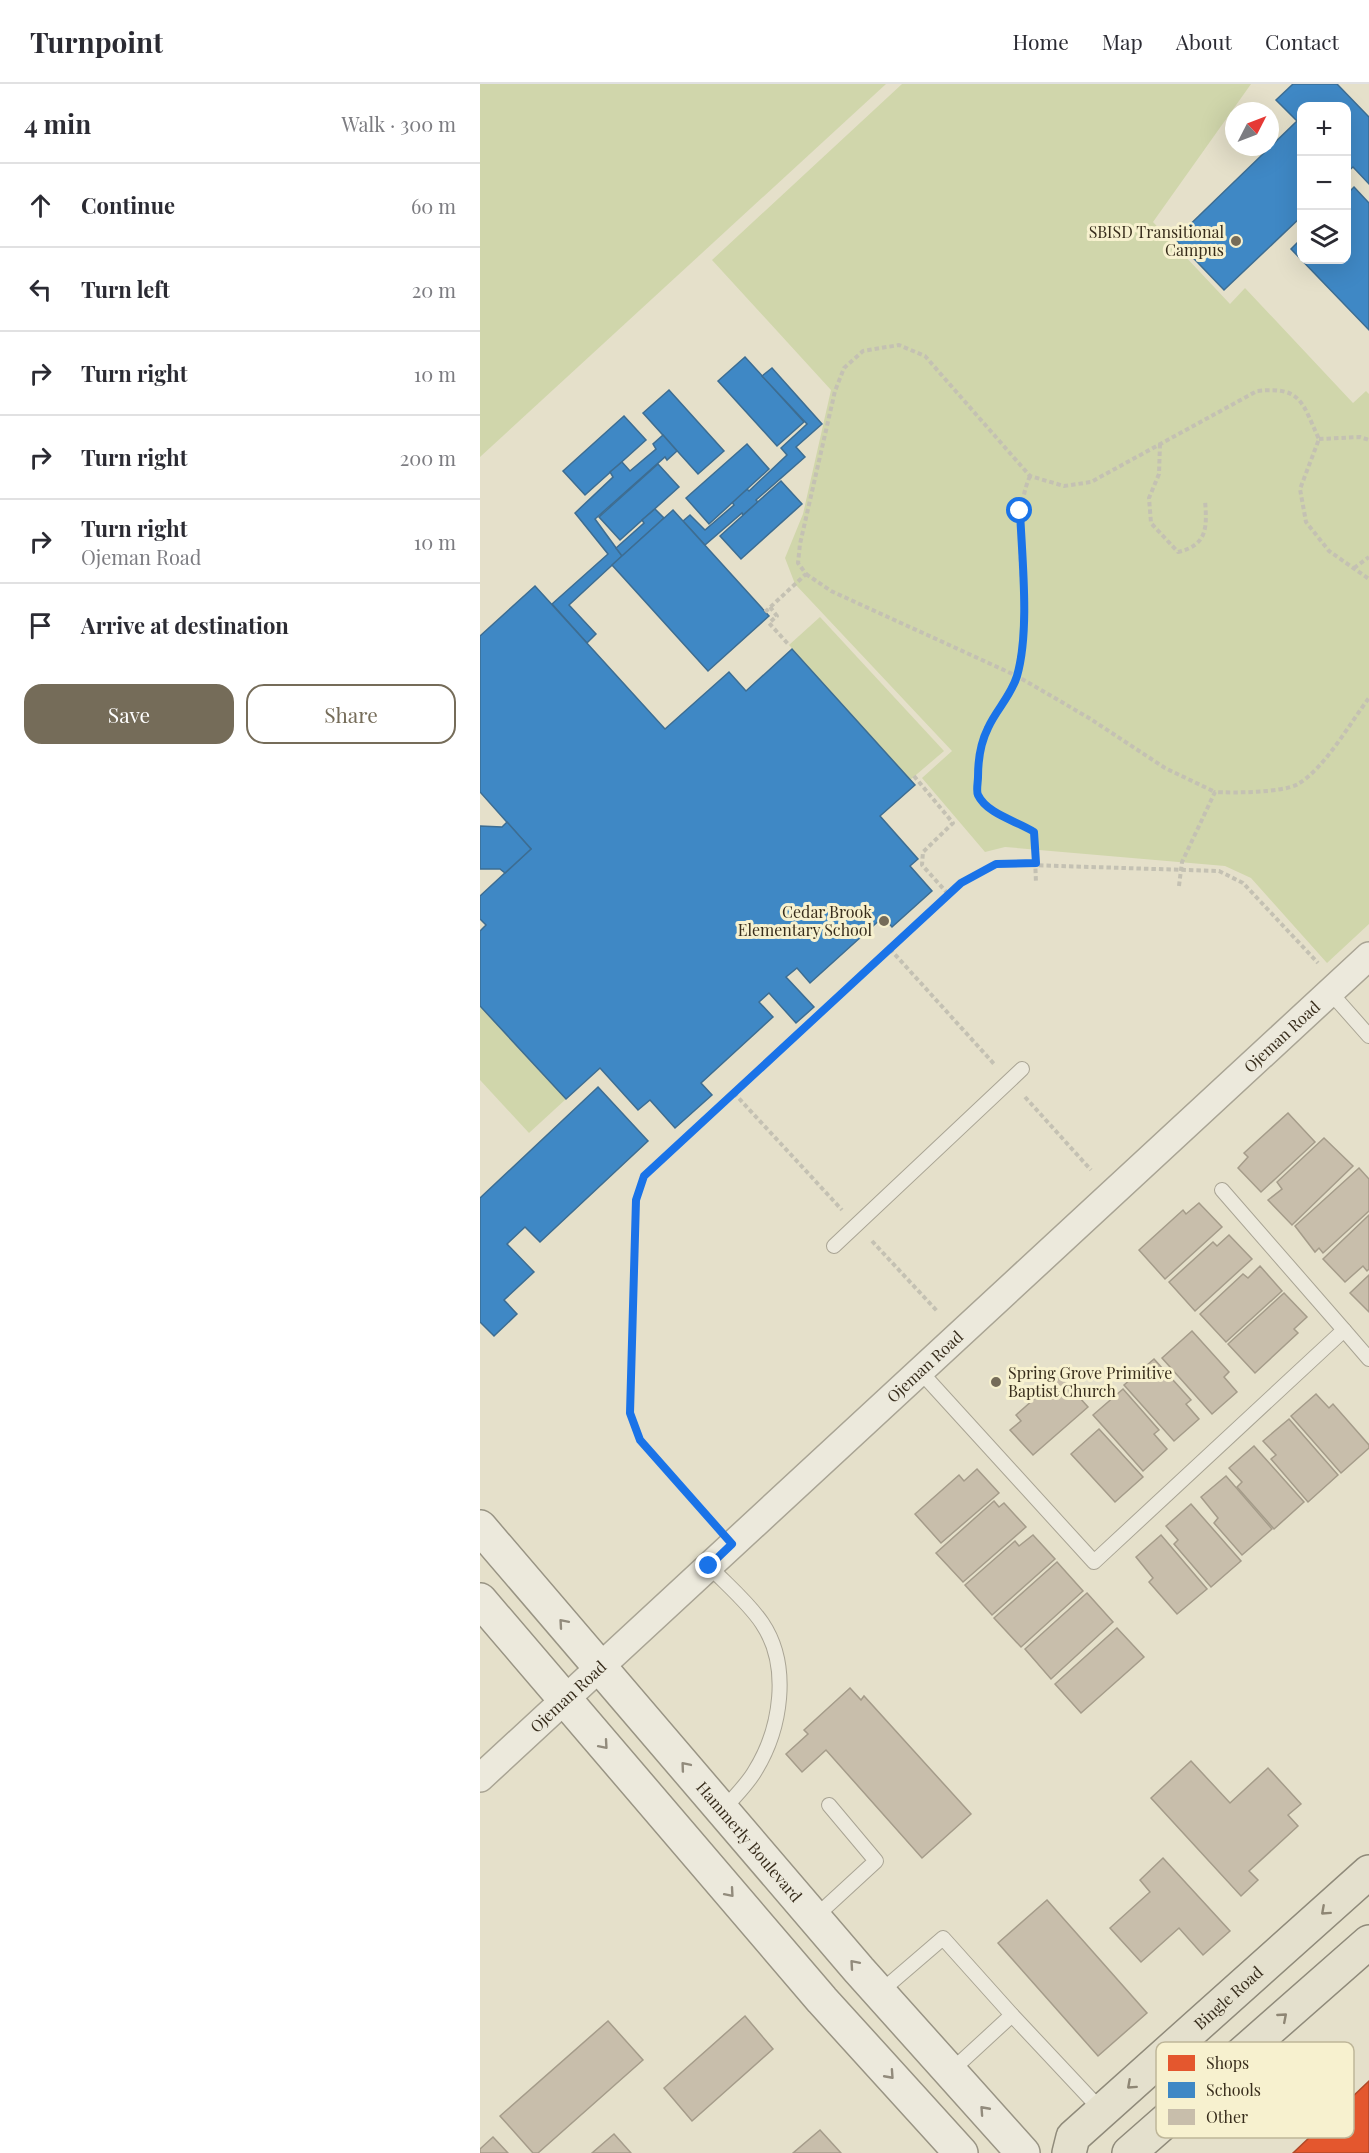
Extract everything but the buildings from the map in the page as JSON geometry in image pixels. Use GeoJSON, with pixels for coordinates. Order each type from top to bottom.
{"type":"FeatureCollection","features":[{"type":"Feature","properties":{"kind":"main road","name":"Hammerly Boulevard"},"geometry":{"type":"LineString","coordinates":[[480,1527],[879,1993],[1023,2153]]}},
{"type":"Feature","properties":{"kind":"main road"},"geometry":{"type":"LineString","coordinates":[[480,1600],[822,2000],[961,2153]]}},
{"type":"Feature","properties":{"kind":"main road","name":"Bingle Road"},"geometry":{"type":"LineString","coordinates":[[1182,2042],[1365,1883]]}},
{"type":"Feature","properties":{"kind":"main road"},"geometry":{"type":"LineString","coordinates":[[1255,2042],[1369,1942]]}},
{"type":"Feature","properties":{"kind":"main road","name":"Bingle Road"},"geometry":{"type":"LineString","coordinates":[[1069,2153],[1073,2137],[1156,2064]]}},
{"type":"Feature","properties":{"kind":"main road"},"geometry":{"type":"LineString","coordinates":[[1129,2153],[1156,2129]]}},
{"type":"Feature","properties":{"kind":"street","name":"Ojeman Road"},"geometry":{"type":"LineString","coordinates":[[480,1778],[566,1701],[732,1544],[1369,956]]}},
{"type":"Feature","properties":{"kind":"lane"},"geometry":{"type":"LineString","coordinates":[[1334,988],[1369,1036]]}},
{"type":"Feature","properties":{"kind":"lane"},"geometry":{"type":"LineString","coordinates":[[834,1246],[1022,1069]]}},
{"type":"Feature","properties":{"kind":"lane"},"geometry":{"type":"LineString","coordinates":[[1222,1190],[1369,1359]]}},
{"type":"Feature","properties":{"kind":"lane"},"geometry":{"type":"LineString","coordinates":[[920,1370],[1094,1562],[1344,1330]]}},
{"type":"Feature","properties":{"kind":"lane"},"geometry":{"type":"LineString","coordinates":[[709,1566],[762,1623],[777,1653],[779,1698],[771,1738],[755,1772],[723,1810]]}},
{"type":"Feature","properties":{"kind":"lane"},"geometry":{"type":"LineString","coordinates":[[814,1918],[876,1861],[830,1805]]}},
{"type":"Feature","properties":{"kind":"lane"},"geometry":{"type":"LineString","coordinates":[[879,1993],[943,1938],[1102,2111]]}},
{"type":"Feature","properties":{"kind":"lane"},"geometry":{"type":"LineString","coordinates":[[950,2072],[1012,2015]]}},
{"type":"Feature","properties":{"kind":"path"},"geometry":{"type":"LineString","coordinates":[[1369,579],[1329,551],[1306,522],[1300,489],[1319,439],[1299,398],[1279,389],[1257,391],[1091,482],[1065,486],[1030,476],[925,356],[899,345],[863,351],[844,368],[836,391],[800,544],[798,563],[806,574],[831,591],[1017,676],[1089,717],[1166,768],[1215,792],[1242,794],[1296,785],[1316,768],[1369,698]]}},
{"type":"Feature","properties":{"kind":"path"},"geometry":{"type":"LineString","coordinates":[[1319,439],[1360,437],[1369,440]]}},
{"type":"Feature","properties":{"kind":"path"},"geometry":{"type":"LineString","coordinates":[[1160,443],[1159,474],[1149,498],[1151,523],[1178,552],[1194,548],[1203,536],[1207,520],[1205,500]]}},
{"type":"Feature","properties":{"kind":"path"},"geometry":{"type":"LineString","coordinates":[[1030,476],[1020,511],[1022,634],[1017,676],[1007,699],[988,727],[978,758],[977,794],[991,811],[1017,821],[1034,832],[1036,883]]}},
{"type":"Feature","properties":{"kind":"path"},"geometry":{"type":"LineString","coordinates":[[1354,568],[1369,556]]}},
{"type":"Feature","properties":{"kind":"path"},"geometry":{"type":"LineString","coordinates":[[765,612],[806,574]]}},
{"type":"Feature","properties":{"kind":"path"},"geometry":{"type":"LineString","coordinates":[[770,607],[777,616],[769,623],[789,645]]}},
{"type":"Feature","properties":{"kind":"path"},"geometry":{"type":"LineString","coordinates":[[914,776],[953,823],[923,852],[922,865],[949,895]]}},
{"type":"Feature","properties":{"kind":"path"},"geometry":{"type":"LineString","coordinates":[[1179,886],[1181,868],[1215,792]]}},
{"type":"Feature","properties":{"kind":"path"},"geometry":{"type":"LineString","coordinates":[[732,1544],[640,1440],[630,1413],[636,1200],[644,1176],[734,1092],[949,895],[977,872],[996,864],[1036,863],[1219,871],[1243,883],[1334,988]]}},
{"type":"Feature","properties":{"kind":"path"},"geometry":{"type":"LineString","coordinates":[[890,949],[1091,1170]]}},
{"type":"Feature","properties":{"kind":"path"},"geometry":{"type":"LineString","coordinates":[[734,1092],[937,1311]]}},
{"type":"Feature","properties":{"kind":"green space"},"geometry":{"type":"Polygon","coordinates":[[[480,84],[886,84],[480,457],[480,84]]]}},
{"type":"Feature","properties":{"kind":"green space"},"geometry":{"type":"Polygon","coordinates":[[[902,84],[1251,84],[1238,102],[1225,102],[1225,121],[1153,222],[1230,304],[1245,288],[1353,403],[1366,391],[1369,394],[1369,924],[1327,963],[1251,878],[1225,866],[1005,847],[985,852],[922,778],[952,751],[795,584],[785,558],[803,514],[831,390],[712,260],[902,84]]]}},
{"type":"Feature","properties":{"kind":"green space"},"geometry":{"type":"Polygon","coordinates":[[[820,617],[944,751],[910,780],[789,645],[820,617]]]}},
{"type":"Feature","properties":{"kind":"green space"},"geometry":{"type":"Polygon","coordinates":[[[480,1006],[566,1099],[529,1133],[480,1080],[480,1006]]]}},
{"type":"Feature","properties":{"kind":"place","name":"SBISD Transitional Campus"},"geometry":{"type":"Point","coordinates":[1236,241]}},
{"type":"Feature","properties":{"kind":"place","name":"Cedar Brook Elementary School"},"geometry":{"type":"Point","coordinates":[884,921]}},
{"type":"Feature","properties":{"kind":"place","name":"Spring Grove Primitive Baptist Church"},"geometry":{"type":"Point","coordinates":[996,1382]}},
{"type":"Feature","properties":{"kind":"route"},"geometry":{"type":"LineString","coordinates":[[709,1566],[732,1544],[640,1440],[630,1413],[636,1200],[644,1176],[961,883],[977,872],[996,864],[1036,863],[1034,832],[1017,821],[991,811],[977,794],[978,758],[988,727],[1007,699],[1017,676],[1022,644],[1023,581],[1020,511]]}}]}
